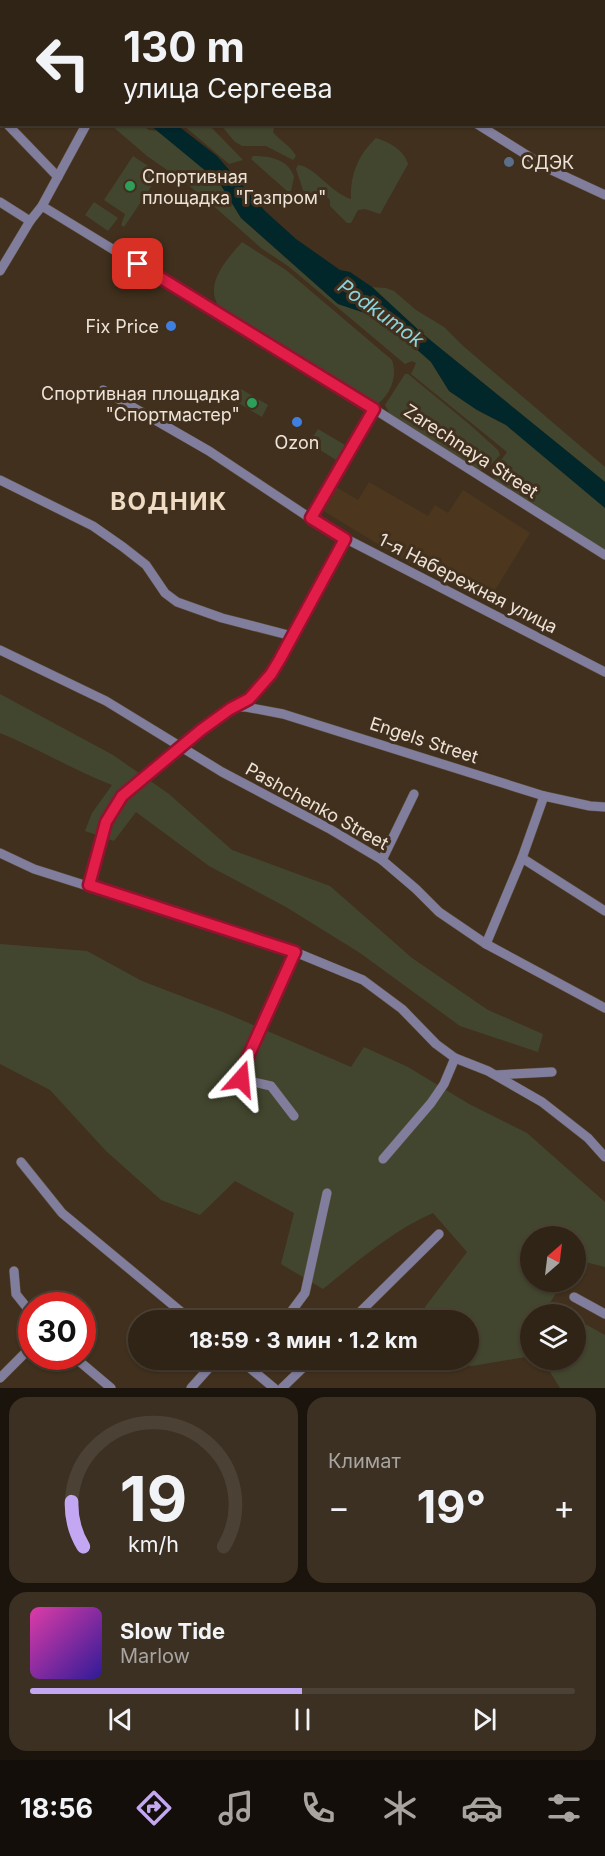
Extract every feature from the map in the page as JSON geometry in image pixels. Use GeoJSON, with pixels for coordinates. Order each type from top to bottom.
{"type":"FeatureCollection","features":[{"type":"Feature","properties":{"kind":"street"},"geometry":{"type":"LineString","coordinates":[[10,126],[58,177]]}},
{"type":"Feature","properties":{"kind":"street"},"geometry":{"type":"LineString","coordinates":[[0,271],[30,221],[42,206],[85,126]]}},
{"type":"Feature","properties":{"kind":"street"},"geometry":{"type":"LineString","coordinates":[[480,126],[549,169],[605,195]]}},
{"type":"Feature","properties":{"kind":"street"},"geometry":{"type":"LineString","coordinates":[[0,202],[30,221]]}},
{"type":"Feature","properties":{"kind":"street","name":"Zarechnaya Street"},"geometry":{"type":"LineString","coordinates":[[42,206],[374,409],[605,555]]}},
{"type":"Feature","properties":{"kind":"street","name":"1-я Набережная улица"},"geometry":{"type":"LineString","coordinates":[[104,390],[209,451],[345,539],[605,672]]}},
{"type":"Feature","properties":{"kind":"street"},"geometry":{"type":"LineString","coordinates":[[311,518],[374,409]]}},
{"type":"Feature","properties":{"kind":"street"},"geometry":{"type":"LineString","coordinates":[[0,480],[93,526],[146,565],[165,593],[177,602],[222,618],[292,636]]}},
{"type":"Feature","properties":{"kind":"street"},"geometry":{"type":"LineString","coordinates":[[89,885],[106,822],[122,796],[201,730],[253,695],[271,674],[345,539]]}},
{"type":"Feature","properties":{"kind":"street","name":"Pashchenko Street"},"geometry":{"type":"LineString","coordinates":[[0,650],[106,701],[222,772],[328,828],[382,861],[416,889],[439,912],[486,944],[605,1008]]}},
{"type":"Feature","properties":{"kind":"street"},"geometry":{"type":"LineString","coordinates":[[253,695],[255,705],[263,710]]}},
{"type":"Feature","properties":{"kind":"street","name":"Engels Street"},"geometry":{"type":"LineString","coordinates":[[233,708],[246,707],[263,710],[345,732],[544,796],[605,807]]}},
{"type":"Feature","properties":{"kind":"street"},"geometry":{"type":"LineString","coordinates":[[382,861],[414,794]]}},
{"type":"Feature","properties":{"kind":"street"},"geometry":{"type":"LineString","coordinates":[[486,944],[522,858],[544,796]]}},
{"type":"Feature","properties":{"kind":"street"},"geometry":{"type":"LineString","coordinates":[[0,853],[34,869],[295,952],[363,980],[402,1009],[436,1044],[455,1058],[496,1075],[543,1102],[588,1138],[605,1157]]}},
{"type":"Feature","properties":{"kind":"street"},"geometry":{"type":"LineString","coordinates":[[522,858],[605,911]]}},
{"type":"Feature","properties":{"kind":"street"},"geometry":{"type":"LineString","coordinates":[[294,1116],[271,1086],[241,1079],[246,1061],[295,952]]}},
{"type":"Feature","properties":{"kind":"street"},"geometry":{"type":"LineString","coordinates":[[382,1159],[431,1103],[444,1084],[455,1058]]}},
{"type":"Feature","properties":{"kind":"street"},"geometry":{"type":"LineString","coordinates":[[496,1075],[552,1072]]}},
{"type":"Feature","properties":{"kind":"street"},"geometry":{"type":"LineString","coordinates":[[21,1162],[62,1213],[179,1310]]}},
{"type":"Feature","properties":{"kind":"street"},"geometry":{"type":"LineString","coordinates":[[292,1310],[305,1293],[327,1193]]}},
{"type":"Feature","properties":{"kind":"street"},"geometry":{"type":"LineString","coordinates":[[362,1310],[439,1234]]}},
{"type":"Feature","properties":{"kind":"street"},"geometry":{"type":"LineString","coordinates":[[14,1271],[18,1296]]}},
{"type":"Feature","properties":{"kind":"street"},"geometry":{"type":"LineString","coordinates":[[574,1297],[605,1314]]}},
{"type":"Feature","properties":{"kind":"street"},"geometry":{"type":"LineString","coordinates":[[0,1378],[18,1360]]}},
{"type":"Feature","properties":{"kind":"street"},"geometry":{"type":"LineString","coordinates":[[90,1370],[111,1388]]}},
{"type":"Feature","properties":{"kind":"street"},"geometry":{"type":"LineString","coordinates":[[191,1388],[207,1370]]}},
{"type":"Feature","properties":{"kind":"street"},"geometry":{"type":"LineString","coordinates":[[258,1370],[274,1388]]}},
{"type":"Feature","properties":{"kind":"street"},"geometry":{"type":"LineString","coordinates":[[282,1388],[301,1370]]}},
{"type":"Feature","properties":{"kind":"shaded area"},"geometry":{"type":"Polygon","coordinates":[[[369,482],[428,516],[435,505],[448,513],[463,490],[530,533],[489,600],[427,569],[409,563],[322,510],[336,487],[358,500],[369,482]]]}},
{"type":"Feature","properties":{"kind":"green space"},"geometry":{"type":"Polygon","coordinates":[[[112,126],[143,126],[149,130],[157,131],[186,153],[219,182],[241,218],[338,304],[374,316],[431,362],[449,391],[477,410],[506,425],[605,508],[605,553],[517,498],[494,479],[494,470],[507,452],[411,374],[416,363],[412,361],[405,364],[288,266],[261,248],[187,184],[147,156],[112,126]]]}},
{"type":"Feature","properties":{"kind":"green space"},"geometry":{"type":"Polygon","coordinates":[[[184,126],[210,126],[243,160],[229,164],[184,126]]]}},
{"type":"Feature","properties":{"kind":"green space"},"geometry":{"type":"Polygon","coordinates":[[[222,126],[275,126],[273,132],[296,156],[293,160],[266,146],[242,146],[234,141],[222,126]]]}},
{"type":"Feature","properties":{"kind":"green space"},"geometry":{"type":"Polygon","coordinates":[[[376,138],[395,147],[408,164],[380,214],[365,209],[358,210],[351,223],[347,223],[330,206],[330,200],[325,195],[317,193],[313,200],[309,199],[303,190],[296,169],[298,165],[310,170],[351,199],[356,166],[364,151],[376,138]]]}},
{"type":"Feature","properties":{"kind":"green space","name":"Спортивная площадка \"Газпром\""},"geometry":{"type":"Polygon","coordinates":[[[133,156],[157,172],[152,180],[153,184],[124,227],[121,225],[125,214],[104,200],[133,156]]]}},
{"type":"Feature","properties":{"kind":"green space"},"geometry":{"type":"Polygon","coordinates":[[[253,156],[283,162],[294,177],[291,191],[287,191],[251,159],[253,156]]]}},
{"type":"Feature","properties":{"kind":"green space"},"geometry":{"type":"Polygon","coordinates":[[[94,202],[118,218],[108,231],[85,215],[94,202]]]}},
{"type":"Feature","properties":{"kind":"green space"},"geometry":{"type":"Polygon","coordinates":[[[242,242],[286,270],[392,360],[394,373],[391,386],[380,402],[375,406],[223,314],[216,301],[214,285],[221,269],[242,242]]]}},
{"type":"Feature","properties":{"kind":"green space"},"geometry":{"type":"Polygon","coordinates":[[[372,287],[394,291],[416,310],[444,327],[605,467],[605,482],[424,335],[372,287]]]}},
{"type":"Feature","properties":{"kind":"green space"},"geometry":{"type":"Polygon","coordinates":[[[405,374],[408,374],[498,450],[500,455],[486,470],[477,470],[391,416],[385,405],[405,374]]]}},
{"type":"Feature","properties":{"kind":"green space","name":"Спортивная площадка \"Спортмастер\""},"geometry":{"type":"Polygon","coordinates":[[[241,389],[268,405],[262,417],[235,401],[241,389]]]}},
{"type":"Feature","properties":{"kind":"green space"},"geometry":{"type":"Polygon","coordinates":[[[318,429],[345,445],[336,460],[309,443],[318,429]]]}},
{"type":"Feature","properties":{"kind":"green space"},"geometry":{"type":"Polygon","coordinates":[[[0,694],[113,755],[169,794],[232,850],[330,886],[412,958],[488,1010],[543,1034],[538,1052],[460,1026],[360,953],[286,907],[209,866],[136,812],[114,841],[85,831],[92,813],[112,785],[0,733],[0,694]]]}},
{"type":"Feature","properties":{"kind":"green space"},"geometry":{"type":"Polygon","coordinates":[[[0,944],[87,951],[142,981],[223,1012],[351,1067],[364,1047],[408,1067],[469,1104],[527,1133],[605,1202],[605,1267],[586,1262],[586,1226],[520,1226],[520,1292],[557,1292],[549,1304],[520,1304],[520,1358],[479,1365],[479,1310],[426,1310],[425,1307],[467,1252],[433,1213],[389,1238],[323,1289],[281,1264],[294,1213],[235,1181],[200,1215],[161,1200],[106,1151],[50,1090],[0,1064],[0,944]]]}},
{"type":"Feature","properties":{"kind":"green space"},"geometry":{"type":"Polygon","coordinates":[[[586,1325],[605,1335],[605,1388],[560,1388],[549,1370],[586,1370],[586,1325]]]}},
{"type":"Feature","properties":{"kind":"water","name":"Podkumok"},"geometry":{"type":"Polygon","coordinates":[[[151,126],[178,126],[217,156],[265,211],[296,239],[340,270],[350,272],[372,287],[424,335],[605,482],[605,508],[506,425],[477,410],[449,391],[431,362],[374,316],[338,304],[241,218],[219,182],[151,126]]]}},
{"type":"Feature","properties":{"kind":"place","name":"СДЭК"},"geometry":{"type":"Point","coordinates":[509,162]}},
{"type":"Feature","properties":{"kind":"place","name":"Спортивная площадка \"Газпром\""},"geometry":{"type":"Point","coordinates":[130,186]}},
{"type":"Feature","properties":{"kind":"place","name":"Fix Price"},"geometry":{"type":"Point","coordinates":[171,326]}},
{"type":"Feature","properties":{"kind":"place","name":"Спортивная площадка \"Спортмастер\""},"geometry":{"type":"Point","coordinates":[252,403]}},
{"type":"Feature","properties":{"kind":"place","name":"Ozon"},"geometry":{"type":"Point","coordinates":[297,422]}},
{"type":"Feature","properties":{"kind":"district","name":"ВОДНИК"},"geometry":{"type":"Point","coordinates":[169,501]}},
{"type":"Feature","properties":{"kind":"route"},"geometry":{"type":"LineString","coordinates":[[138,264],[374,409],[311,518],[345,539],[280,659],[271,674],[249,699],[230,709],[201,730],[122,796],[106,822],[89,885],[295,952],[246,1061],[241,1079]]}}]}
